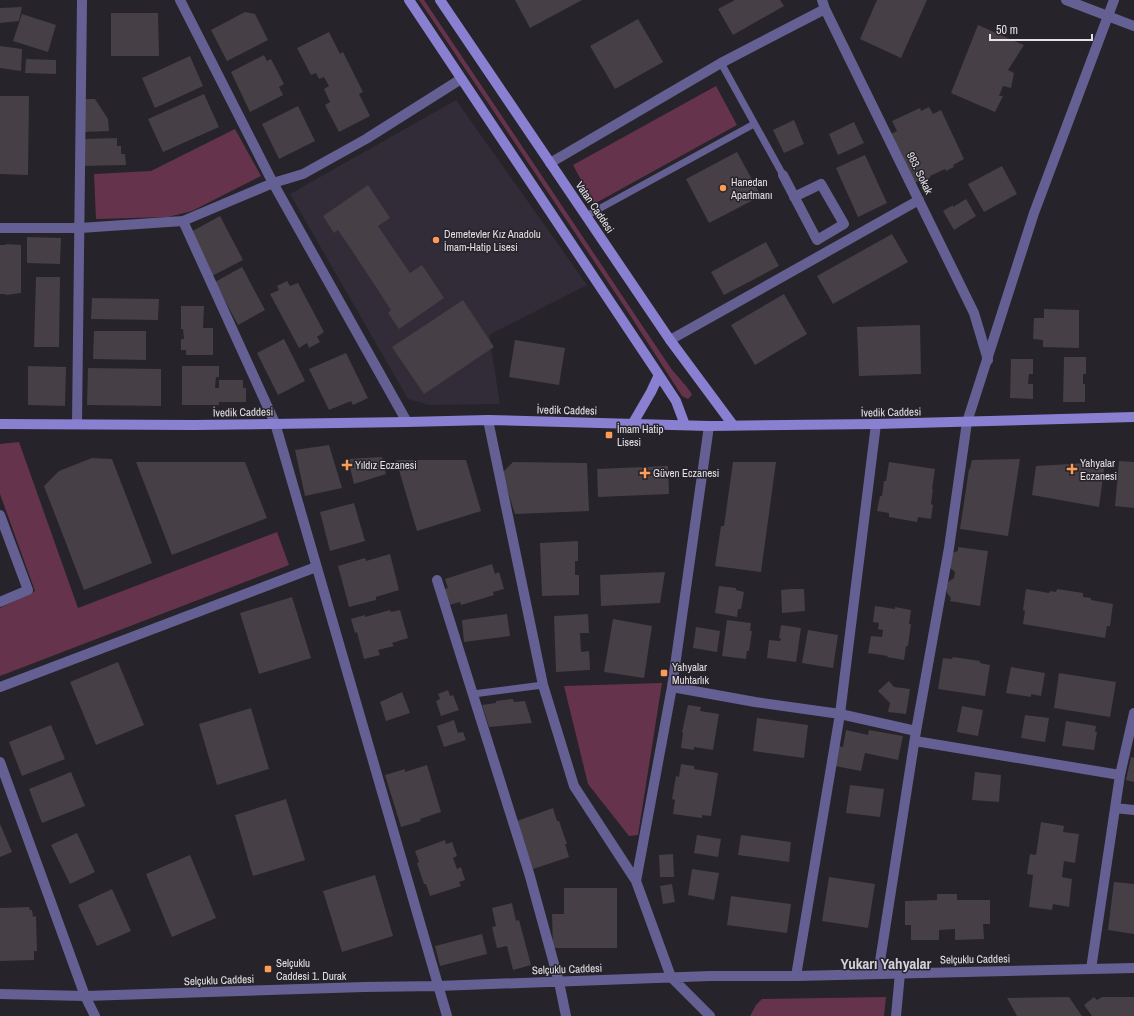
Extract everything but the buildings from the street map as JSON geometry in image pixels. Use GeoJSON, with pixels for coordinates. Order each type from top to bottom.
{"type":"FeatureCollection","features":[{"type":"Feature","properties":{"kind":"main road"},"geometry":{"type":"LineString","coordinates":[[409,0],[676,401],[685,426]]}},
{"type":"Feature","properties":{"kind":"main road","name":"Vatan Caddesi"},"geometry":{"type":"LineString","coordinates":[[440,0],[670,340],[733,425]]}},
{"type":"Feature","properties":{"kind":"main road"},"geometry":{"type":"LineString","coordinates":[[633,423],[652,392],[658,375]]}},
{"type":"Feature","properties":{"kind":"main road","name":"İvedik Caddesi"},"geometry":{"type":"LineString","coordinates":[[0,424],[407,422],[488,420],[709,426],[876,424],[1134,417]]}},
{"type":"Feature","properties":{"kind":"street"},"geometry":{"type":"LineString","coordinates":[[77,424],[82,0]]}},
{"type":"Feature","properties":{"kind":"street"},"geometry":{"type":"LineString","coordinates":[[180,0],[273,183],[407,422]]}},
{"type":"Feature","properties":{"kind":"street"},"geometry":{"type":"LineString","coordinates":[[1066,0],[1134,26]]}},
{"type":"Feature","properties":{"kind":"street"},"geometry":{"type":"LineString","coordinates":[[878,974],[916,736],[949,548],[967,422],[1034,213],[1114,0]]}},
{"type":"Feature","properties":{"kind":"street"},"geometry":{"type":"LineString","coordinates":[[550,163],[824,4]]}},
{"type":"Feature","properties":{"kind":"street","name":"983. Sokak"},"geometry":{"type":"LineString","coordinates":[[824,4],[974,313],[988,360]]}},
{"type":"Feature","properties":{"kind":"street"},"geometry":{"type":"LineString","coordinates":[[0,228],[80,228],[183,221],[273,183],[303,174],[366,139],[461,79]]}},
{"type":"Feature","properties":{"kind":"street"},"geometry":{"type":"LineString","coordinates":[[782,174],[794,197],[817,240],[844,224],[822,184],[794,197]]}},
{"type":"Feature","properties":{"kind":"street"},"geometry":{"type":"LineString","coordinates":[[670,340],[919,200]]}},
{"type":"Feature","properties":{"kind":"street"},"geometry":{"type":"LineString","coordinates":[[183,221],[275,423],[447,1016]]}},
{"type":"Feature","properties":{"kind":"street"},"geometry":{"type":"LineString","coordinates":[[488,420],[543,685],[574,786],[636,880],[671,977],[710,1016]]}},
{"type":"Feature","properties":{"kind":"street"},"geometry":{"type":"LineString","coordinates":[[796,976],[840,714],[876,424]]}},
{"type":"Feature","properties":{"kind":"street"},"geometry":{"type":"LineString","coordinates":[[636,880],[672,687],[709,426]]}},
{"type":"Feature","properties":{"kind":"street"},"geometry":{"type":"LineString","coordinates":[[0,515],[28,590],[0,602]]}},
{"type":"Feature","properties":{"kind":"street"},"geometry":{"type":"LineString","coordinates":[[0,687],[316,567]]}},
{"type":"Feature","properties":{"kind":"street"},"geometry":{"type":"LineString","coordinates":[[437,580],[529,873],[559,982],[566,1016]]}},
{"type":"Feature","properties":{"kind":"street"},"geometry":{"type":"LineString","coordinates":[[672,687],[755,702],[840,714],[916,736],[1120,775]]}},
{"type":"Feature","properties":{"kind":"street"},"geometry":{"type":"LineString","coordinates":[[1091,969],[1120,775],[1134,713]]}},
{"type":"Feature","properties":{"kind":"street"},"geometry":{"type":"LineString","coordinates":[[0,762],[85,996],[95,1016]]}},
{"type":"Feature","properties":{"kind":"street"},"geometry":{"type":"LineString","coordinates":[[1115,808],[1134,810]]}},
{"type":"Feature","properties":{"kind":"street","name":"Selçuklu Caddesi"},"geometry":{"type":"LineString","coordinates":[[0,994],[85,996],[438,986],[671,977],[796,976],[1134,968]]}},
{"type":"Feature","properties":{"kind":"street"},"geometry":{"type":"LineString","coordinates":[[896,1016],[900,973]]}},
{"type":"Feature","properties":{"kind":"lane"},"geometry":{"type":"LineString","coordinates":[[721,63],[782,174]]}},
{"type":"Feature","properties":{"kind":"lane"},"geometry":{"type":"LineString","coordinates":[[586,216],[754,124]]}},
{"type":"Feature","properties":{"kind":"lane"},"geometry":{"type":"LineString","coordinates":[[472,694],[543,685]]}},
{"type":"Feature","properties":{"kind":"shaded area"},"geometry":{"type":"Polygon","coordinates":[[[419,0],[424,0],[670,367],[691,392],[692,395],[688,399],[682,396],[626,309],[419,0]]]}},
{"type":"Feature","properties":{"kind":"shaded area"},"geometry":{"type":"Polygon","coordinates":[[[716,86],[737,125],[594,204],[573,165],[716,86]]]}},
{"type":"Feature","properties":{"kind":"shaded area","name":"Demetevler Kız Anadolu İmam-Hatip Lisesi"},"geometry":{"type":"Polygon","coordinates":[[[456,100],[587,285],[489,335],[500,404],[429,405],[408,399],[290,194],[456,100]]]}},
{"type":"Feature","properties":{"kind":"shaded area"},"geometry":{"type":"Polygon","coordinates":[[[235,129],[261,176],[192,211],[168,217],[96,219],[94,174],[151,171],[235,129]]]}},
{"type":"Feature","properties":{"kind":"shaded area"},"geometry":{"type":"Polygon","coordinates":[[[19,442],[78,608],[277,532],[289,565],[0,676],[0,608],[35,591],[0,494],[0,444],[19,442]]]}},
{"type":"Feature","properties":{"kind":"shaded area"},"geometry":{"type":"Polygon","coordinates":[[[662,683],[638,835],[629,836],[588,784],[564,686],[662,683]]]}},
{"type":"Feature","properties":{"kind":"shaded area"},"geometry":{"type":"Polygon","coordinates":[[[886,997],[884,1016],[750,1016],[756,1005],[762,999],[886,997]]]}},
{"type":"Feature","properties":{"kind":"place","name":"Hanedan Apartmanı"},"geometry":{"type":"Point","coordinates":[723,188]}},
{"type":"Feature","properties":{"kind":"place","name":"Demetevler Kız Anadolu İmam-Hatip Lisesi"},"geometry":{"type":"Point","coordinates":[436,240]}},
{"type":"Feature","properties":{"kind":"place","name":"İmam Hatip Lisesi"},"geometry":{"type":"Point","coordinates":[609,435]}},
{"type":"Feature","properties":{"kind":"place","name":"Yıldız Eczanesi"},"geometry":{"type":"Point","coordinates":[347,465]}},
{"type":"Feature","properties":{"kind":"place","name":"Yahyalar Eczanesi"},"geometry":{"type":"Point","coordinates":[1072,469]}},
{"type":"Feature","properties":{"kind":"place","name":"Güven Eczanesi"},"geometry":{"type":"Point","coordinates":[645,473]}},
{"type":"Feature","properties":{"kind":"place","name":"Yahyalar Muhtarlık"},"geometry":{"type":"Point","coordinates":[664,673]}},
{"type":"Feature","properties":{"kind":"place","name":"Selçuklu Caddesi 1. Durak"},"geometry":{"type":"Point","coordinates":[268,969]}},
{"type":"Feature","properties":{"kind":"district","name":"Yukarı Yahyalar"},"geometry":{"type":"Point","coordinates":[886,963]}}]}
